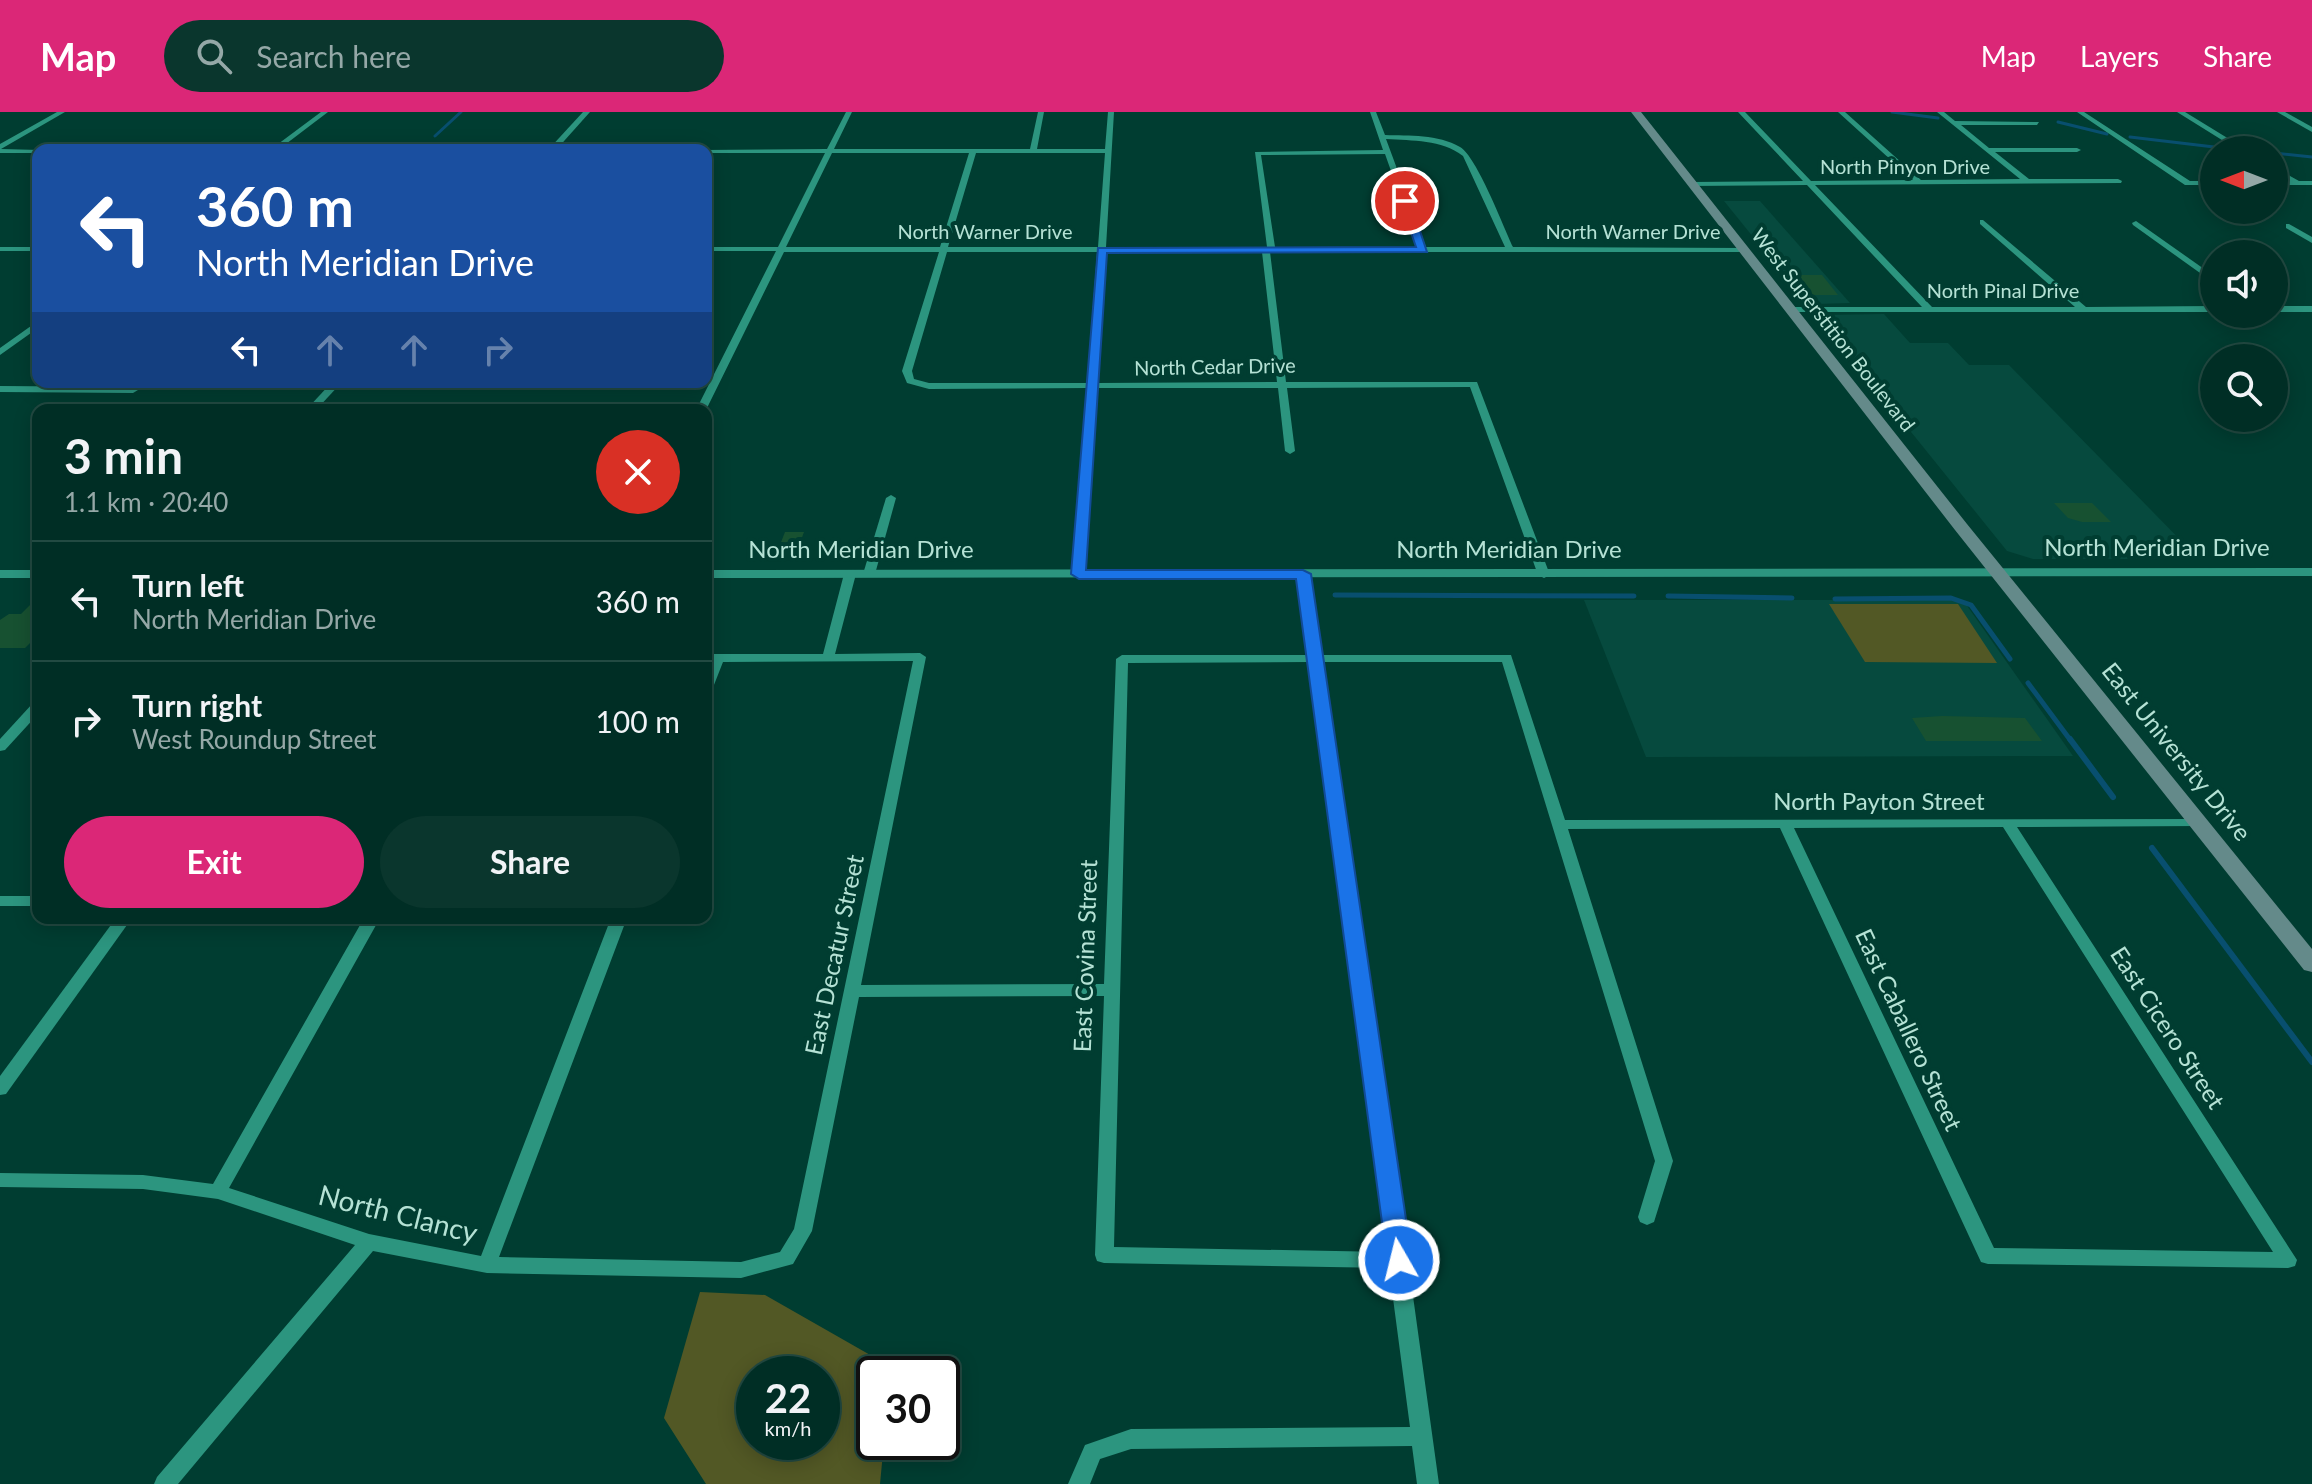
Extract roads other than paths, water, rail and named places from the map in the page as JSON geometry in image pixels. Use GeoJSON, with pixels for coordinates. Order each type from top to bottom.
{"type":"FeatureCollection","features":[{"type":"Feature","properties":{"kind":"main road","name":"West Superstition Boulevard"},"geometry":{"type":"LineString","coordinates":[[1636,112],[1999,573]]}},
{"type":"Feature","properties":{"kind":"main road","name":"East University Drive"},"geometry":{"type":"LineString","coordinates":[[1999,573],[2312,964]]}},
{"type":"Feature","properties":{"kind":"street"},"geometry":{"type":"LineString","coordinates":[[0,149],[62,112]]}},
{"type":"Feature","properties":{"kind":"street"},"geometry":{"type":"LineString","coordinates":[[282,144],[325,112]]}},
{"type":"Feature","properties":{"kind":"street"},"geometry":{"type":"LineString","coordinates":[[558,144],[587,112]]}},
{"type":"Feature","properties":{"kind":"street"},"geometry":{"type":"LineString","coordinates":[[712,380],[849,112]]}},
{"type":"Feature","properties":{"kind":"street"},"geometry":{"type":"LineString","coordinates":[[1033,151],[1041,112]]}},
{"type":"Feature","properties":{"kind":"street"},"geometry":{"type":"LineString","coordinates":[[1079,574],[1111,112]]}},
{"type":"Feature","properties":{"kind":"street"},"geometry":{"type":"LineString","coordinates":[[1373,112],[1423,250]]}},
{"type":"Feature","properties":{"kind":"street"},"geometry":{"type":"LineString","coordinates":[[1741,112],[1929,309]]}},
{"type":"Feature","properties":{"kind":"street"},"geometry":{"type":"LineString","coordinates":[[1841,112],[1920,183]]}},
{"type":"Feature","properties":{"kind":"street"},"geometry":{"type":"LineString","coordinates":[[1940,112],[2028,182]]}},
{"type":"Feature","properties":{"kind":"street"},"geometry":{"type":"LineString","coordinates":[[2080,112],[2188,183],[2200,183]]}},
{"type":"Feature","properties":{"kind":"street"},"geometry":{"type":"LineString","coordinates":[[2180,112],[2220,136]]}},
{"type":"Feature","properties":{"kind":"street"},"geometry":{"type":"LineString","coordinates":[[2280,112],[2312,130]]}},
{"type":"Feature","properties":{"kind":"street"},"geometry":{"type":"LineString","coordinates":[[1954,123],[2037,123]]}},
{"type":"Feature","properties":{"kind":"street"},"geometry":{"type":"LineString","coordinates":[[1383,137],[1428,140],[1459,148],[1466,155],[1511,251]]}},
{"type":"Feature","properties":{"kind":"street"},"geometry":{"type":"LineString","coordinates":[[0,149],[32,151]]}},
{"type":"Feature","properties":{"kind":"street"},"geometry":{"type":"LineString","coordinates":[[1988,150],[2077,150]]}},
{"type":"Feature","properties":{"kind":"street"},"geometry":{"type":"LineString","coordinates":[[712,151],[1109,151]]}},
{"type":"Feature","properties":{"kind":"street"},"geometry":{"type":"LineString","coordinates":[[943,250],[973,151]]}},
{"type":"Feature","properties":{"kind":"street"},"geometry":{"type":"LineString","coordinates":[[1290,451],[1257,153],[1388,152]]}},
{"type":"Feature","properties":{"kind":"street"},"geometry":{"type":"LineString","coordinates":[[2288,177],[2298,183]]}},
{"type":"Feature","properties":{"kind":"street","name":"North Pinyon Drive"},"geometry":{"type":"LineString","coordinates":[[1692,184],[2118,181]]}},
{"type":"Feature","properties":{"kind":"street"},"geometry":{"type":"LineString","coordinates":[[2288,183],[2312,183]]}},
{"type":"Feature","properties":{"kind":"street"},"geometry":{"type":"LineString","coordinates":[[1983,222],[2083,309]]}},
{"type":"Feature","properties":{"kind":"street"},"geometry":{"type":"LineString","coordinates":[[2136,223],[2200,270]]}},
{"type":"Feature","properties":{"kind":"street"},"geometry":{"type":"LineString","coordinates":[[2289,226],[2312,241]]}},
{"type":"Feature","properties":{"kind":"street"},"geometry":{"type":"LineString","coordinates":[[0,249],[32,249]]}},
{"type":"Feature","properties":{"kind":"street","name":"North Warner Drive"},"geometry":{"type":"LineString","coordinates":[[712,249],[1745,250]]}},
{"type":"Feature","properties":{"kind":"street","name":"North Cedar Drive"},"geometry":{"type":"LineString","coordinates":[[943,250],[907,371],[910,381],[929,386],[1474,384],[1544,575]]}},
{"type":"Feature","properties":{"kind":"street","name":"North Pinal Drive"},"geometry":{"type":"LineString","coordinates":[[1791,310],[2200,309]]}},
{"type":"Feature","properties":{"kind":"street"},"geometry":{"type":"LineString","coordinates":[[2288,309],[2312,309]]}},
{"type":"Feature","properties":{"kind":"street"},"geometry":{"type":"LineString","coordinates":[[0,352],[32,328]]}},
{"type":"Feature","properties":{"kind":"street"},"geometry":{"type":"LineString","coordinates":[[317,404],[331,388]]}},
{"type":"Feature","properties":{"kind":"street"},"geometry":{"type":"LineString","coordinates":[[0,389],[133,390]]}},
{"type":"Feature","properties":{"kind":"street"},"geometry":{"type":"LineString","coordinates":[[869,574],[891,498]]}},
{"type":"Feature","properties":{"kind":"street","name":"North Meridian Drive"},"geometry":{"type":"LineString","coordinates":[[712,574],[2312,572]]}},
{"type":"Feature","properties":{"kind":"street"},"geometry":{"type":"LineString","coordinates":[[0,574],[32,574]]}},
{"type":"Feature","properties":{"kind":"street"},"geometry":{"type":"LineString","coordinates":[[712,658],[828,657],[850,574]]}},
{"type":"Feature","properties":{"kind":"street"},"geometry":{"type":"LineString","coordinates":[[1303,574],[1428,1484]]}},
{"type":"Feature","properties":{"kind":"street","name":"East Decatur Street"},"geometry":{"type":"LineString","coordinates":[[786,1258],[803,1231],[920,657],[828,657]]}},
{"type":"Feature","properties":{"kind":"street"},"geometry":{"type":"LineString","coordinates":[[1314,658],[1507,658],[1664,1161],[1647,1217]]}},
{"type":"Feature","properties":{"kind":"street","name":"East Covina Street"},"geometry":{"type":"LineString","coordinates":[[1314,658],[1122,659],[1104,1255],[1399,1260]]}},
{"type":"Feature","properties":{"kind":"street"},"geometry":{"type":"LineString","coordinates":[[0,747],[32,712]]}},
{"type":"Feature","properties":{"kind":"street","name":"North Payton Street"},"geometry":{"type":"LineString","coordinates":[[1558,825],[2199,822]]}},
{"type":"Feature","properties":{"kind":"street","name":"East Cicero Street"},"geometry":{"type":"LineString","coordinates":[[1988,1256],[2288,1260],[2007,823]]}},
{"type":"Feature","properties":{"kind":"street","name":"East Caballero Street"},"geometry":{"type":"LineString","coordinates":[[1785,824],[1988,1256]]}},
{"type":"Feature","properties":{"kind":"street"},"geometry":{"type":"LineString","coordinates":[[0,901],[32,901]]}},
{"type":"Feature","properties":{"kind":"street"},"geometry":{"type":"LineString","coordinates":[[0,1089],[120,924]]}},
{"type":"Feature","properties":{"kind":"street"},"geometry":{"type":"LineString","coordinates":[[218,1192],[369,924]]}},
{"type":"Feature","properties":{"kind":"street"},"geometry":{"type":"LineString","coordinates":[[487,1265],[617,924]]}},
{"type":"Feature","properties":{"kind":"street"},"geometry":{"type":"LineString","coordinates":[[853,991],[1110,990]]}},
{"type":"Feature","properties":{"kind":"street","name":"North Clancy"},"geometry":{"type":"LineString","coordinates":[[0,1180],[143,1182],[218,1192],[369,1242],[487,1265],[741,1270],[786,1258]]}},
{"type":"Feature","properties":{"kind":"street"},"geometry":{"type":"LineString","coordinates":[[165,1484],[369,1242]]}},
{"type":"Feature","properties":{"kind":"street"},"geometry":{"type":"LineString","coordinates":[[1079,1484],[1092,1452],[1131,1439],[1422,1436]]}},
{"type":"Feature","properties":{"kind":"waterway"},"geometry":{"type":"LineString","coordinates":[[435,136],[461,112]]}},
{"type":"Feature","properties":{"kind":"waterway"},"geometry":{"type":"LineString","coordinates":[[1892,112],[1938,118]]}},
{"type":"Feature","properties":{"kind":"waterway"},"geometry":{"type":"LineString","coordinates":[[2058,122],[2107,134]]}},
{"type":"Feature","properties":{"kind":"waterway"},"geometry":{"type":"LineString","coordinates":[[2130,137],[2200,145]]}},
{"type":"Feature","properties":{"kind":"waterway"},"geometry":{"type":"LineString","coordinates":[[2288,154],[2312,157]]}},
{"type":"Feature","properties":{"kind":"waterway"},"geometry":{"type":"LineString","coordinates":[[1335,595],[1634,596]]}},
{"type":"Feature","properties":{"kind":"waterway"},"geometry":{"type":"LineString","coordinates":[[1668,596],[1792,598]]}},
{"type":"Feature","properties":{"kind":"waterway"},"geometry":{"type":"LineString","coordinates":[[1835,599],[1951,598],[1971,605],[2010,659]]}},
{"type":"Feature","properties":{"kind":"waterway"},"geometry":{"type":"LineString","coordinates":[[2028,683],[2071,741]]}},
{"type":"Feature","properties":{"kind":"waterway"},"geometry":{"type":"LineString","coordinates":[[2070,739],[2113,797]]}},
{"type":"Feature","properties":{"kind":"waterway"},"geometry":{"type":"LineString","coordinates":[[2152,848],[2312,1062]]}}]}
